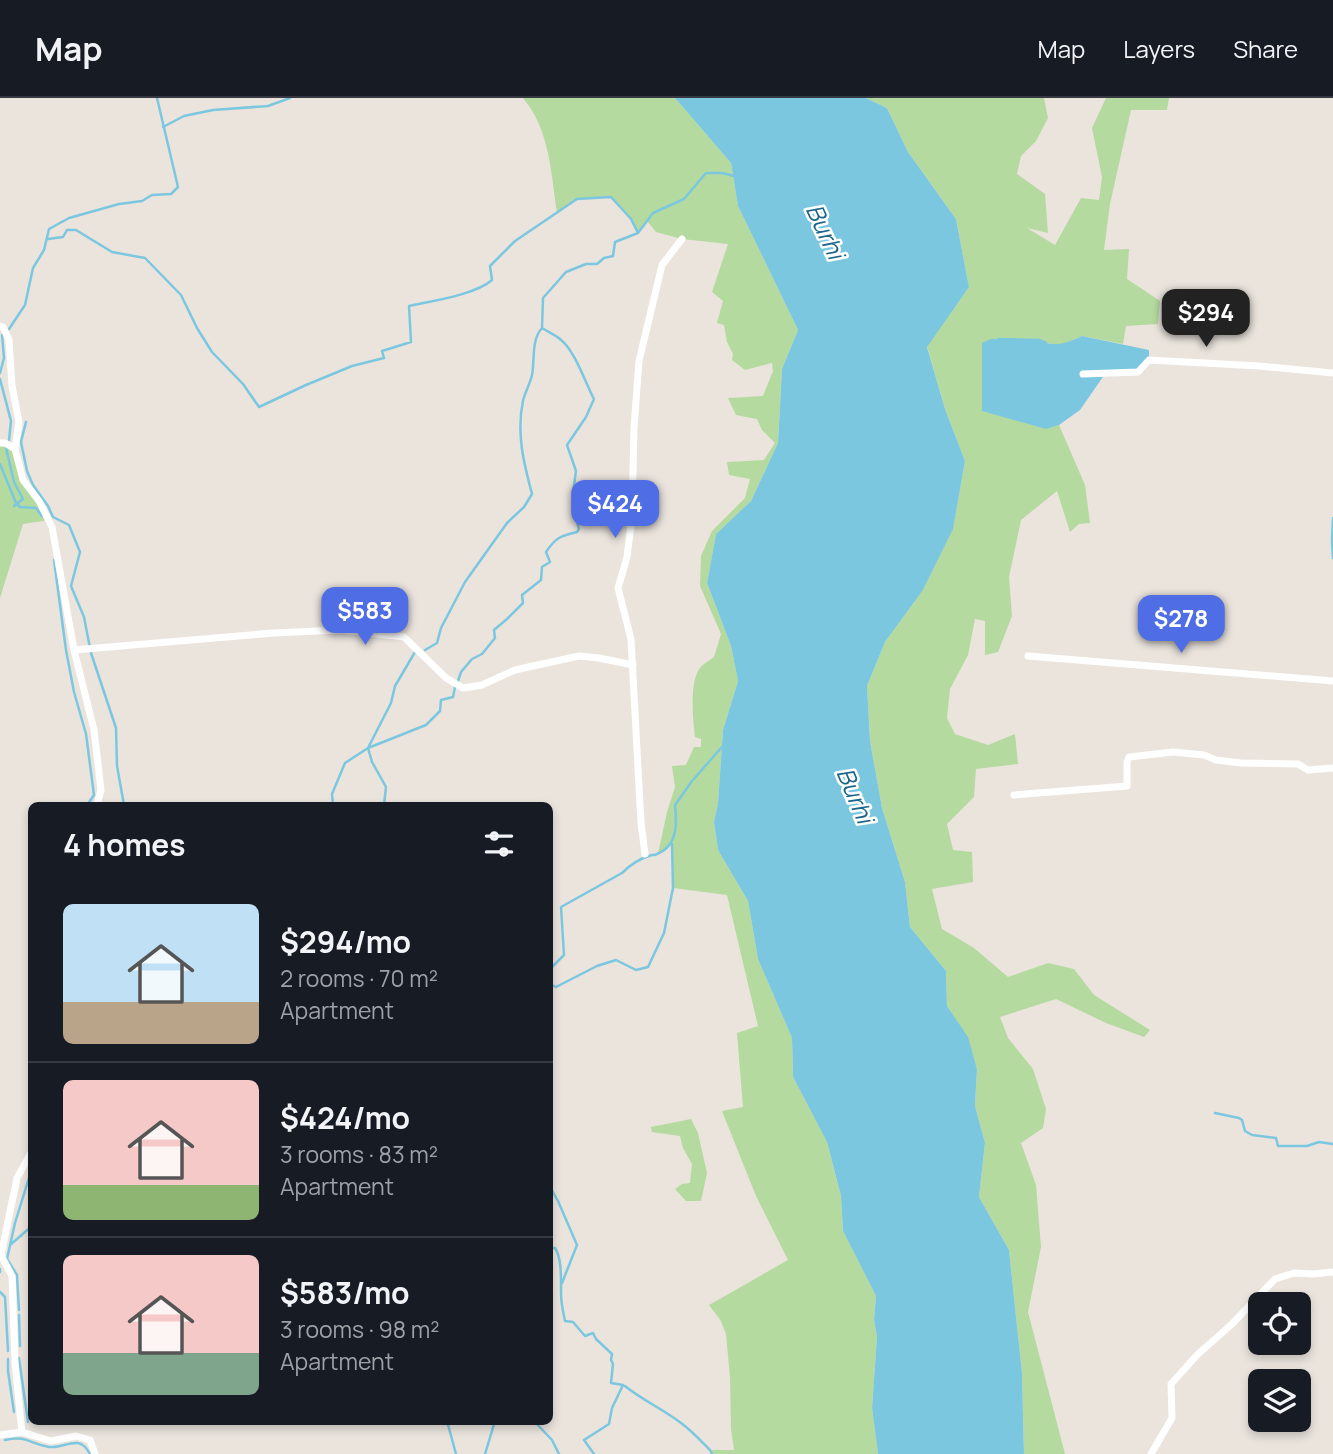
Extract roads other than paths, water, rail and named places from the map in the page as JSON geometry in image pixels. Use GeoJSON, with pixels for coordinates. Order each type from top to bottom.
{"type":"FeatureCollection","features":[{"type":"Feature","properties":{"kind":"street"},"geometry":{"type":"LineString","coordinates":[[645,854],[631,639],[618,588],[632,517],[639,361],[662,265],[682,239]]}},
{"type":"Feature","properties":{"kind":"street"},"geometry":{"type":"LineString","coordinates":[[0,326],[9,340],[12,386],[19,422],[15,449],[23,480],[39,501],[52,527],[74,650],[94,730],[101,790],[98,802]]}},
{"type":"Feature","properties":{"kind":"street"},"geometry":{"type":"LineString","coordinates":[[1083,374],[1138,372],[1149,360],[1333,373]]}},
{"type":"Feature","properties":{"kind":"street"},"geometry":{"type":"LineString","coordinates":[[0,443],[15,449]]}},
{"type":"Feature","properties":{"kind":"street"},"geometry":{"type":"LineString","coordinates":[[74,650],[341,630],[404,637],[446,678],[463,688],[482,685],[515,670],[579,656],[633,665]]}},
{"type":"Feature","properties":{"kind":"street"},"geometry":{"type":"LineString","coordinates":[[1027,656],[1333,681]]}},
{"type":"Feature","properties":{"kind":"street"},"geometry":{"type":"LineString","coordinates":[[1014,795],[1127,786],[1126,762],[1129,757],[1173,752],[1241,763],[1298,764],[1308,770],[1333,768]]}},
{"type":"Feature","properties":{"kind":"street"},"geometry":{"type":"LineString","coordinates":[[22,1432],[15,1363],[12,1276],[1,1255],[17,1178],[28,1158]]}},
{"type":"Feature","properties":{"kind":"street"},"geometry":{"type":"LineString","coordinates":[[1151,1454],[1172,1418],[1171,1384],[1197,1355],[1232,1324],[1275,1279],[1294,1273],[1333,1272]]}},
{"type":"Feature","properties":{"kind":"street"},"geometry":{"type":"LineString","coordinates":[[0,1435],[22,1432],[51,1441],[76,1436],[90,1440],[95,1454]]}},
{"type":"Feature","properties":{"kind":"water","name":"Burhi"},"geometry":{"type":"Polygon","coordinates":[[[675,98],[866,98],[887,108],[908,152],[956,219],[969,287],[927,347],[945,409],[965,461],[953,529],[923,590],[885,642],[867,686],[870,741],[882,808],[905,882],[910,927],[946,971],[947,1006],[968,1037],[977,1069],[975,1106],[985,1143],[979,1197],[1009,1250],[1022,1373],[1024,1454],[878,1454],[872,1408],[877,1337],[874,1320],[876,1296],[843,1231],[841,1196],[827,1142],[793,1077],[792,1038],[758,959],[748,901],[718,850],[714,822],[718,803],[723,730],[738,681],[731,646],[707,583],[716,534],[751,501],[778,443],[782,369],[798,330],[738,206],[731,163],[675,98]]]}},
{"type":"Feature","properties":{"kind":"water"},"geometry":{"type":"Polygon","coordinates":[[[1082,336],[1149,350],[1149,360],[1138,372],[1105,374],[1080,410],[1059,425],[1046,429],[982,411],[982,343],[991,339],[1039,340],[1056,344],[1082,336]]]}},
{"type":"Feature","properties":{"kind":"waterway"},"geometry":{"type":"LineString","coordinates":[[9,329],[25,305],[33,268],[44,250],[49,229],[69,218],[119,204],[142,201],[152,195],[171,194],[178,187],[157,98]]}},
{"type":"Feature","properties":{"kind":"waterway"},"geometry":{"type":"LineString","coordinates":[[163,127],[184,116],[213,110],[268,106],[290,98]]}},
{"type":"Feature","properties":{"kind":"waterway"},"geometry":{"type":"LineString","coordinates":[[458,681],[461,672],[472,659],[482,654],[495,638],[494,630],[523,603],[522,595],[541,580],[542,567],[550,562],[546,552],[553,543],[579,529],[573,493],[576,471],[567,445],[586,417],[594,399],[566,345],[542,328],[543,298],[566,272],[586,264],[597,264],[604,258],[613,256],[615,242],[638,233],[653,213],[684,199],[706,173],[734,176]]}},
{"type":"Feature","properties":{"kind":"waterway"},"geometry":{"type":"LineString","coordinates":[[48,239],[63,237],[67,230],[76,230],[112,252],[145,258],[181,295],[212,352],[243,384],[259,407],[352,366],[384,358],[382,351],[411,342],[409,306],[475,290],[492,280],[490,266],[515,241],[577,199],[611,197],[631,219],[638,233]]}},
{"type":"Feature","properties":{"kind":"waterway"},"geometry":{"type":"LineString","coordinates":[[425,650],[437,643],[441,628],[465,582],[507,523],[524,507],[532,494],[520,425],[523,401],[532,375],[535,344],[542,328]]}},
{"type":"Feature","properties":{"kind":"waterway"},"geometry":{"type":"LineString","coordinates":[[0,373],[4,358],[2,335]]}},
{"type":"Feature","properties":{"kind":"waterway"},"geometry":{"type":"LineString","coordinates":[[998,339],[1039,340],[1046,343]]}},
{"type":"Feature","properties":{"kind":"waterway"},"geometry":{"type":"LineString","coordinates":[[0,379],[11,421],[9,440]]}},
{"type":"Feature","properties":{"kind":"waterway"},"geometry":{"type":"LineString","coordinates":[[26,422],[21,442],[27,471],[53,517],[69,525],[80,552],[71,586],[84,617],[90,648]]}},
{"type":"Feature","properties":{"kind":"waterway"},"geometry":{"type":"LineString","coordinates":[[6,448],[14,482],[23,499],[14,506]]}},
{"type":"Feature","properties":{"kind":"waterway"},"geometry":{"type":"LineString","coordinates":[[0,464],[16,503],[20,507],[36,508],[42,516]]}},
{"type":"Feature","properties":{"kind":"waterway"},"geometry":{"type":"LineString","coordinates":[[1333,518],[1333,558]]}},
{"type":"Feature","properties":{"kind":"waterway"},"geometry":{"type":"LineString","coordinates":[[54,560],[66,650],[86,734],[94,795],[89,802]]}},
{"type":"Feature","properties":{"kind":"waterway"},"geometry":{"type":"LineString","coordinates":[[333,802],[332,794],[345,763],[368,748],[391,703],[395,686],[415,652]]}},
{"type":"Feature","properties":{"kind":"waterway"},"geometry":{"type":"LineString","coordinates":[[91,653],[116,728],[117,766],[123,802]]}},
{"type":"Feature","properties":{"kind":"waterway"},"geometry":{"type":"LineString","coordinates":[[384,802],[386,787],[372,762],[368,748],[426,725],[440,711],[441,700],[453,697],[455,687]]}},
{"type":"Feature","properties":{"kind":"waterway"},"geometry":{"type":"LineString","coordinates":[[553,966],[564,955],[561,907],[622,873],[636,862],[669,846],[675,833],[675,805],[722,747]]}},
{"type":"Feature","properties":{"kind":"waterway"},"geometry":{"type":"LineString","coordinates":[[553,986],[556,987],[597,966],[616,960],[636,970],[648,967],[664,933],[673,888],[672,844]]}},
{"type":"Feature","properties":{"kind":"waterway"},"geometry":{"type":"LineString","coordinates":[[1215,1113],[1239,1118],[1245,1131],[1252,1135],[1276,1138],[1278,1146],[1307,1146],[1319,1142],[1333,1144]]}},
{"type":"Feature","properties":{"kind":"waterway"},"geometry":{"type":"LineString","coordinates":[[19,1310],[17,1275],[7,1259],[28,1181]]}},
{"type":"Feature","properties":{"kind":"waterway"},"geometry":{"type":"LineString","coordinates":[[553,1192],[577,1245],[562,1283]]}},
{"type":"Feature","properties":{"kind":"waterway"},"geometry":{"type":"LineString","coordinates":[[10,1245],[28,1229]]}},
{"type":"Feature","properties":{"kind":"waterway"},"geometry":{"type":"LineString","coordinates":[[553,1248],[559,1257],[561,1269],[561,1300],[565,1321],[573,1322],[585,1336],[593,1333],[612,1354],[611,1383],[623,1385],[612,1408],[609,1424],[584,1440],[594,1454]]}},
{"type":"Feature","properties":{"kind":"waterway"},"geometry":{"type":"LineString","coordinates":[[0,1292],[5,1297],[8,1351]]}},
{"type":"Feature","properties":{"kind":"waterway"},"geometry":{"type":"LineString","coordinates":[[19,1315],[20,1346]]}},
{"type":"Feature","properties":{"kind":"waterway"},"geometry":{"type":"LineString","coordinates":[[19,1358],[28,1422]]}},
{"type":"Feature","properties":{"kind":"waterway"},"geometry":{"type":"LineString","coordinates":[[8,1359],[14,1412]]}},
{"type":"Feature","properties":{"kind":"waterway"},"geometry":{"type":"LineString","coordinates":[[625,1386],[685,1426],[712,1454]]}},
{"type":"Feature","properties":{"kind":"waterway"},"geometry":{"type":"LineString","coordinates":[[448,1425],[456,1454]]}},
{"type":"Feature","properties":{"kind":"waterway"},"geometry":{"type":"LineString","coordinates":[[485,1454],[494,1425]]}},
{"type":"Feature","properties":{"kind":"waterway"},"geometry":{"type":"LineString","coordinates":[[538,1425],[552,1440],[559,1454]]}},
{"type":"Feature","properties":{"kind":"waterway"},"geometry":{"type":"LineString","coordinates":[[5,1440],[24,1439],[49,1447],[78,1443],[90,1454]]}}]}
